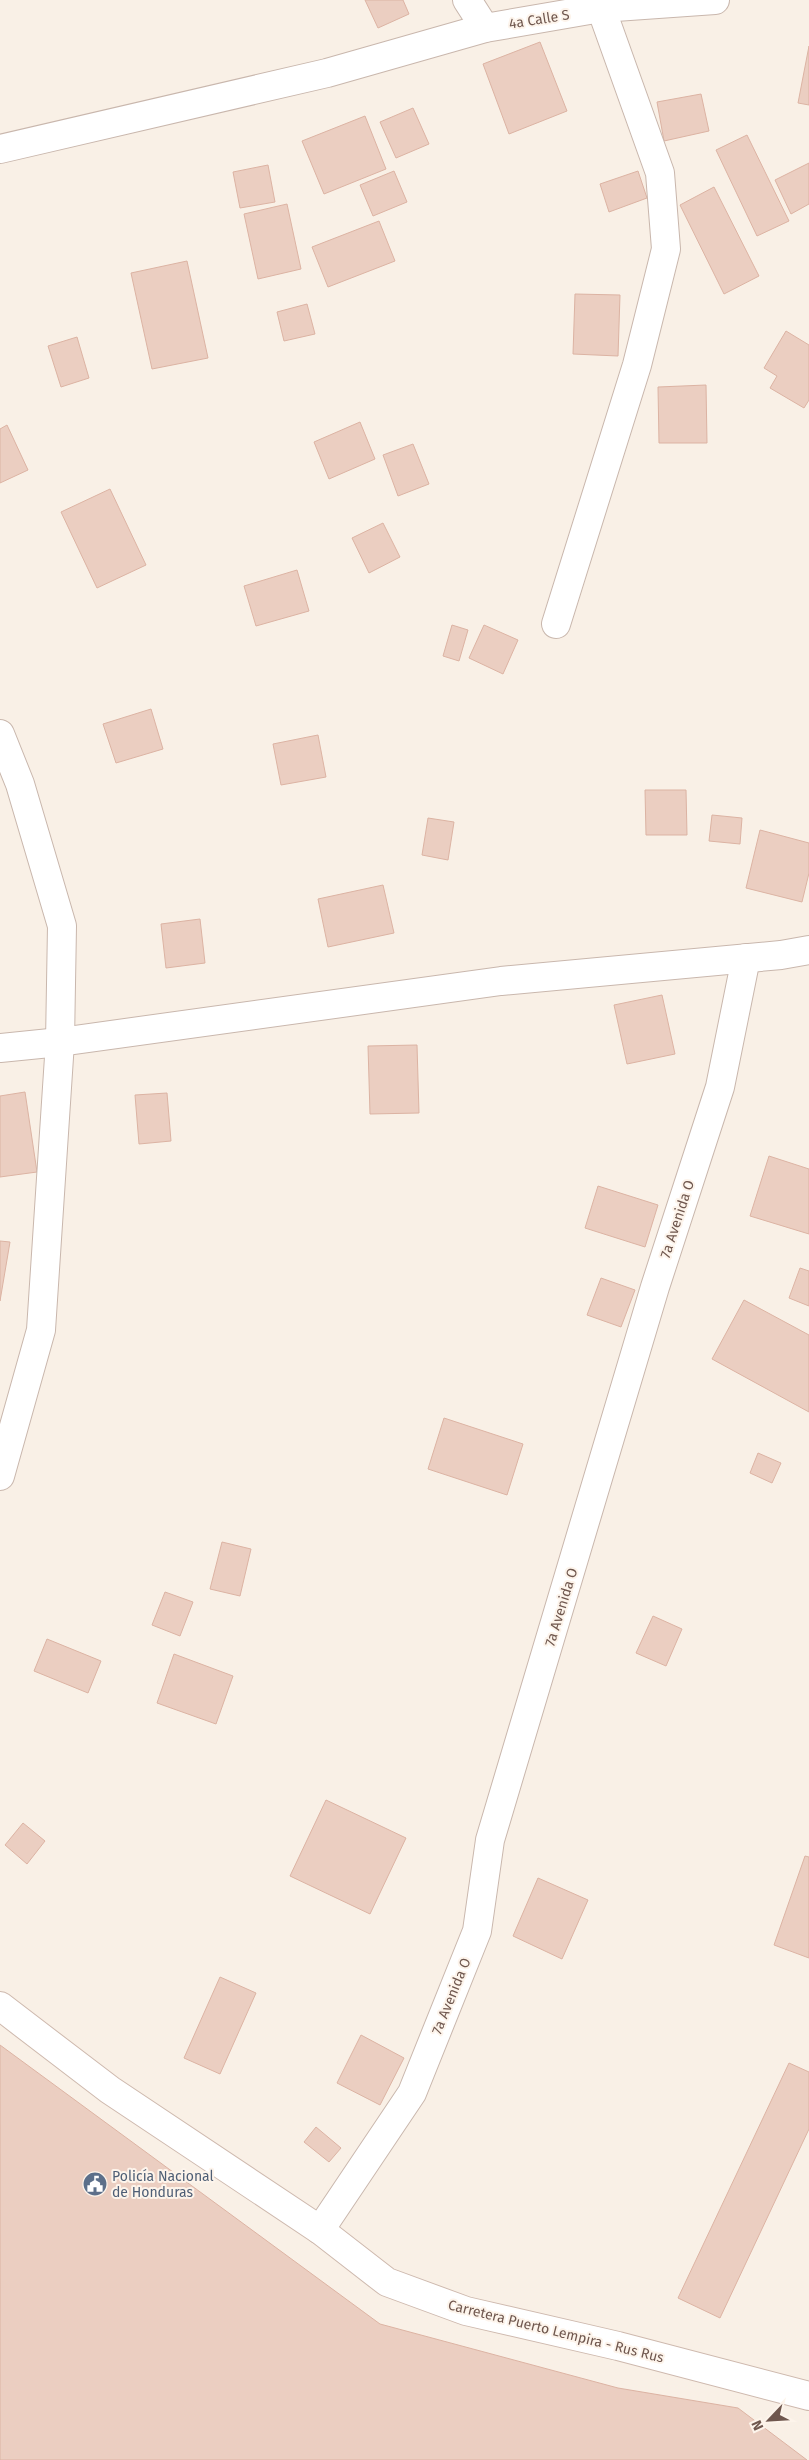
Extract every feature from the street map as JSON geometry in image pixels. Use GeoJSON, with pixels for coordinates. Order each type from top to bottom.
{"type":"FeatureCollection","features":[{"type":"Feature","properties":{"kind":"street"},"geometry":{"type":"LineString","coordinates":[[467,0],[486,28]]}},
{"type":"Feature","properties":{"kind":"street","name":"4a Calle S"},"geometry":{"type":"LineString","coordinates":[[0,149],[327,73],[486,28],[601,8],[715,0]]}},
{"type":"Feature","properties":{"kind":"street"},"geometry":{"type":"LineString","coordinates":[[556,624],[637,365],[666,250],[660,173],[601,8]]}},
{"type":"Feature","properties":{"kind":"street"},"geometry":{"type":"LineString","coordinates":[[0,734],[20,784],[62,926],[60,1042],[41,1330],[0,1476]]}},
{"type":"Feature","properties":{"kind":"street"},"geometry":{"type":"LineString","coordinates":[[0,1048],[60,1042],[501,981],[781,956],[809,950]]}},
{"type":"Feature","properties":{"kind":"street","name":"7a Avenida O"},"geometry":{"type":"LineString","coordinates":[[320,2230],[412,2093],[477,1931],[490,1840],[655,1287],[720,1087],[746,958]]}},
{"type":"Feature","properties":{"kind":"street","name":"Carretera Puerto Lempira - Rus Rus"},"geometry":{"type":"LineString","coordinates":[[0,2006],[110,2090],[320,2230],[387,2282],[466,2311],[618,2346],[809,2396]]}},
{"type":"Feature","properties":{"kind":"building"},"geometry":{"type":"Polygon","coordinates":[[[365,0],[403,0],[409,14],[378,28],[365,0]]]}},
{"type":"Feature","properties":{"kind":"building"},"geometry":{"type":"Polygon","coordinates":[[[540,42],[567,111],[509,134],[483,64],[540,42]]]}},
{"type":"Feature","properties":{"kind":"building"},"geometry":{"type":"Polygon","coordinates":[[[809,46],[809,105],[798,103],[809,46]]]}},
{"type":"Feature","properties":{"kind":"building"},"geometry":{"type":"Polygon","coordinates":[[[701,94],[709,131],[664,141],[657,102],[701,94]]]}},
{"type":"Feature","properties":{"kind":"building"},"geometry":{"type":"Polygon","coordinates":[[[413,108],[429,144],[396,158],[380,122],[413,108]]]}},
{"type":"Feature","properties":{"kind":"building"},"geometry":{"type":"Polygon","coordinates":[[[365,116],[386,169],[324,194],[302,141],[365,116]]]}},
{"type":"Feature","properties":{"kind":"building"},"geometry":{"type":"Polygon","coordinates":[[[747,135],[789,221],[757,236],[716,150],[747,135]]]}},
{"type":"Feature","properties":{"kind":"building"},"geometry":{"type":"Polygon","coordinates":[[[809,163],[809,204],[791,214],[775,180],[809,163]]]}},
{"type":"Feature","properties":{"kind":"building"},"geometry":{"type":"Polygon","coordinates":[[[268,165],[275,202],[240,208],[233,172],[268,165]]]}},
{"type":"Feature","properties":{"kind":"building"},"geometry":{"type":"Polygon","coordinates":[[[394,171],[407,202],[373,216],[360,185],[394,171]]]}},
{"type":"Feature","properties":{"kind":"building"},"geometry":{"type":"Polygon","coordinates":[[[638,171],[647,198],[609,212],[600,184],[638,171]]]}},
{"type":"Feature","properties":{"kind":"building"},"geometry":{"type":"Polygon","coordinates":[[[714,187],[759,276],[724,294],[680,205],[714,187]]]}},
{"type":"Feature","properties":{"kind":"building"},"geometry":{"type":"Polygon","coordinates":[[[287,204],[301,269],[258,279],[244,214],[287,204]]]}},
{"type":"Feature","properties":{"kind":"building"},"geometry":{"type":"Polygon","coordinates":[[[379,221],[395,261],[328,287],[312,247],[379,221]]]}},
{"type":"Feature","properties":{"kind":"building"},"geometry":{"type":"Polygon","coordinates":[[[187,261],[208,358],[152,369],[131,273],[187,261]]]}},
{"type":"Feature","properties":{"kind":"building"},"geometry":{"type":"Polygon","coordinates":[[[575,294],[620,295],[618,356],[573,354],[575,294]]]}},
{"type":"Feature","properties":{"kind":"building"},"geometry":{"type":"Polygon","coordinates":[[[307,304],[315,334],[284,341],[277,312],[307,304]]]}},
{"type":"Feature","properties":{"kind":"building"},"geometry":{"type":"Polygon","coordinates":[[[786,331],[809,345],[809,400],[804,408],[770,388],[777,376],[764,368],[786,331]]]}},
{"type":"Feature","properties":{"kind":"building"},"geometry":{"type":"Polygon","coordinates":[[[77,337],[89,378],[61,387],[48,346],[77,337]]]}},
{"type":"Feature","properties":{"kind":"building"},"geometry":{"type":"Polygon","coordinates":[[[706,385],[707,443],[659,443],[658,387],[706,385]]]}},
{"type":"Feature","properties":{"kind":"building"},"geometry":{"type":"Polygon","coordinates":[[[360,422],[375,459],[329,479],[314,442],[360,422]]]}},
{"type":"Feature","properties":{"kind":"building"},"geometry":{"type":"Polygon","coordinates":[[[7,425],[28,470],[0,483],[0,429],[7,425]]]}},
{"type":"Feature","properties":{"kind":"building"},"geometry":{"type":"Polygon","coordinates":[[[413,444],[429,484],[398,496],[383,455],[413,444]]]}},
{"type":"Feature","properties":{"kind":"building"},"geometry":{"type":"Polygon","coordinates":[[[110,489],[146,565],[97,588],[61,512],[110,489]]]}},
{"type":"Feature","properties":{"kind":"building"},"geometry":{"type":"Polygon","coordinates":[[[383,523],[400,557],[369,573],[352,538],[383,523]]]}},
{"type":"Feature","properties":{"kind":"building"},"geometry":{"type":"Polygon","coordinates":[[[297,570],[309,611],[256,626],[244,586],[297,570]]]}},
{"type":"Feature","properties":{"kind":"building"},"geometry":{"type":"Polygon","coordinates":[[[452,625],[468,630],[459,661],[443,656],[452,625]]]}},
{"type":"Feature","properties":{"kind":"building"},"geometry":{"type":"Polygon","coordinates":[[[484,625],[518,640],[503,674],[469,658],[484,625]]]}},
{"type":"Feature","properties":{"kind":"building"},"geometry":{"type":"Polygon","coordinates":[[[151,709],[163,749],[116,763],[103,724],[151,709]]]}},
{"type":"Feature","properties":{"kind":"building"},"geometry":{"type":"Polygon","coordinates":[[[318,735],[326,777],[281,785],[273,744],[318,735]]]}},
{"type":"Feature","properties":{"kind":"building"},"geometry":{"type":"Polygon","coordinates":[[[645,790],[686,790],[687,835],[646,835],[645,790]]]}},
{"type":"Feature","properties":{"kind":"building"},"geometry":{"type":"Polygon","coordinates":[[[712,815],[742,818],[740,844],[709,841],[712,815]]]}},
{"type":"Feature","properties":{"kind":"building"},"geometry":{"type":"Polygon","coordinates":[[[428,818],[454,822],[448,860],[422,855],[428,818]]]}},
{"type":"Feature","properties":{"kind":"building"},"geometry":{"type":"Polygon","coordinates":[[[760,830],[809,843],[809,873],[802,902],[746,888],[760,830]]]}},
{"type":"Feature","properties":{"kind":"building"},"geometry":{"type":"Polygon","coordinates":[[[383,885],[394,933],[328,947],[318,899],[383,885]]]}},
{"type":"Feature","properties":{"kind":"building"},"geometry":{"type":"Polygon","coordinates":[[[200,919],[205,963],[166,968],[161,924],[200,919]]]}},
{"type":"Feature","properties":{"kind":"building"},"geometry":{"type":"Polygon","coordinates":[[[662,995],[675,1054],[627,1064],[614,1005],[662,995]]]}},
{"type":"Feature","properties":{"kind":"building"},"geometry":{"type":"Polygon","coordinates":[[[417,1045],[419,1113],[370,1114],[368,1046],[417,1045]]]}},
{"type":"Feature","properties":{"kind":"building"},"geometry":{"type":"Polygon","coordinates":[[[25,1092],[37,1172],[0,1177],[0,1096],[25,1092]]]}},
{"type":"Feature","properties":{"kind":"building"},"geometry":{"type":"Polygon","coordinates":[[[167,1093],[171,1141],[139,1144],[135,1095],[167,1093]]]}},
{"type":"Feature","properties":{"kind":"building"},"geometry":{"type":"Polygon","coordinates":[[[769,1156],[809,1169],[809,1234],[750,1216],[769,1156]]]}},
{"type":"Feature","properties":{"kind":"building"},"geometry":{"type":"Polygon","coordinates":[[[598,1186],[658,1205],[645,1247],[585,1228],[598,1186]]]}},
{"type":"Feature","properties":{"kind":"building"},"geometry":{"type":"Polygon","coordinates":[[[0,1241],[10,1242],[0,1301],[0,1241]]]}},
{"type":"Feature","properties":{"kind":"building"},"geometry":{"type":"Polygon","coordinates":[[[800,1268],[809,1271],[809,1306],[789,1298],[800,1268]]]}},
{"type":"Feature","properties":{"kind":"building"},"geometry":{"type":"Polygon","coordinates":[[[601,1278],[635,1290],[621,1327],[587,1315],[601,1278]]]}},
{"type":"Feature","properties":{"kind":"building"},"geometry":{"type":"Polygon","coordinates":[[[744,1300],[809,1335],[809,1412],[712,1359],[744,1300]]]}},
{"type":"Feature","properties":{"kind":"building"},"geometry":{"type":"Polygon","coordinates":[[[444,1418],[523,1444],[507,1495],[428,1469],[444,1418]]]}},
{"type":"Feature","properties":{"kind":"building"},"geometry":{"type":"Polygon","coordinates":[[[758,1453],[781,1463],[772,1483],[750,1473],[758,1453]]]}},
{"type":"Feature","properties":{"kind":"building"},"geometry":{"type":"Polygon","coordinates":[[[222,1542],[251,1549],[240,1596],[210,1589],[222,1542]]]}},
{"type":"Feature","properties":{"kind":"building"},"geometry":{"type":"Polygon","coordinates":[[[165,1592],[193,1602],[180,1636],[152,1625],[165,1592]]]}},
{"type":"Feature","properties":{"kind":"building"},"geometry":{"type":"Polygon","coordinates":[[[653,1616],[682,1629],[666,1666],[636,1653],[653,1616]]]}},
{"type":"Feature","properties":{"kind":"building"},"geometry":{"type":"Polygon","coordinates":[[[47,1639],[101,1661],[88,1693],[34,1671],[47,1639]]]}},
{"type":"Feature","properties":{"kind":"building"},"geometry":{"type":"Polygon","coordinates":[[[174,1654],[233,1676],[216,1724],[157,1703],[174,1654]]]}},
{"type":"Feature","properties":{"kind":"building"},"geometry":{"type":"Polygon","coordinates":[[[326,1800],[406,1838],[370,1914],[290,1876],[326,1800]]]}},
{"type":"Feature","properties":{"kind":"building"},"geometry":{"type":"Polygon","coordinates":[[[23,1823],[45,1841],[27,1864],[5,1845],[23,1823]]]}},
{"type":"Feature","properties":{"kind":"building"},"geometry":{"type":"Polygon","coordinates":[[[805,1856],[809,1857],[809,1958],[774,1945],[805,1856]]]}},
{"type":"Feature","properties":{"kind":"building"},"geometry":{"type":"Polygon","coordinates":[[[538,1878],[588,1900],[562,1959],[513,1936],[538,1878]]]}},
{"type":"Feature","properties":{"kind":"building"},"geometry":{"type":"Polygon","coordinates":[[[220,1977],[256,1993],[220,2074],[184,2058],[220,1977]]]}},
{"type":"Feature","properties":{"kind":"building"},"geometry":{"type":"Polygon","coordinates":[[[361,2035],[404,2058],[380,2105],[337,2083],[361,2035]]]}},
{"type":"Feature","properties":{"kind":"building","name":"Policía Nacional de Honduras"},"geometry":{"type":"Polygon","coordinates":[[[0,2045],[380,2324],[618,2388],[738,2408],[807,2460],[0,2460],[0,2045]]]}},
{"type":"Feature","properties":{"kind":"building"},"geometry":{"type":"Polygon","coordinates":[[[789,2063],[809,2072],[809,2129],[720,2318],[678,2298],[789,2063]]]}},
{"type":"Feature","properties":{"kind":"building"},"geometry":{"type":"Polygon","coordinates":[[[316,2127],[341,2148],[329,2162],[304,2142],[316,2127]]]}},
{"type":"Feature","properties":{"kind":"place","name":"Policía Nacional de Honduras"},"geometry":{"type":"Point","coordinates":[95,2184]}}]}
